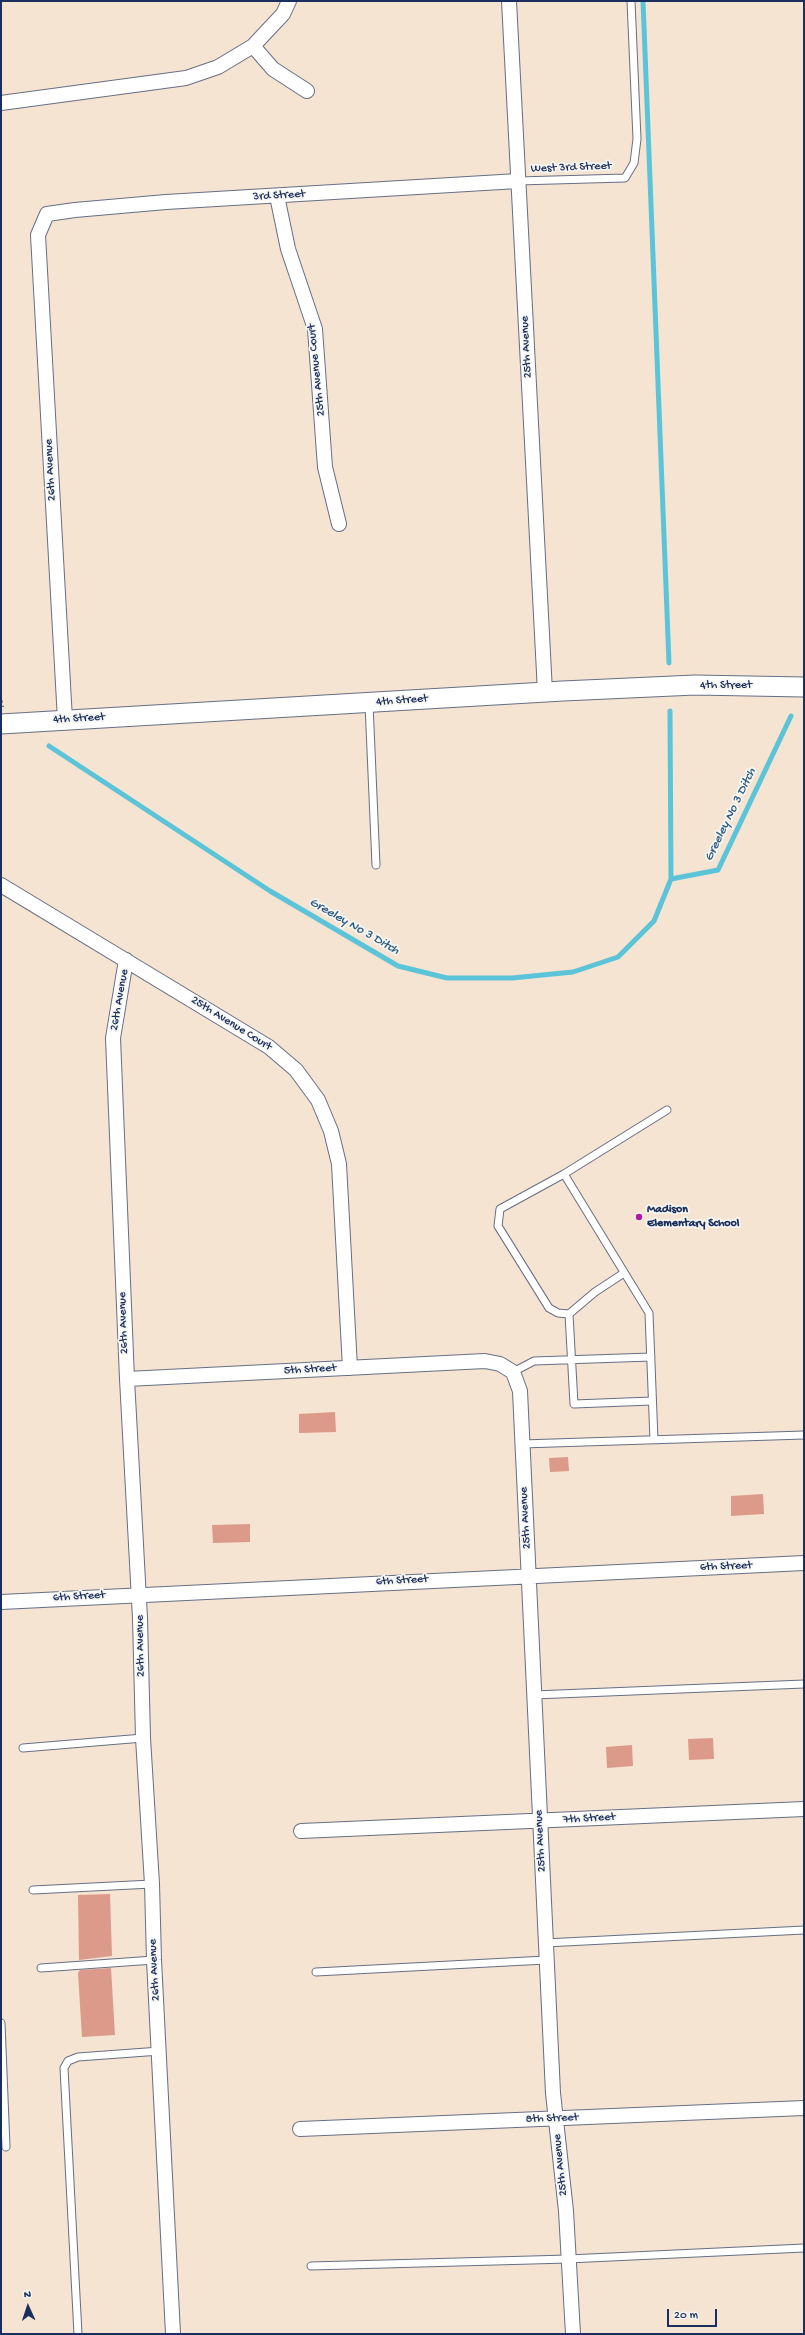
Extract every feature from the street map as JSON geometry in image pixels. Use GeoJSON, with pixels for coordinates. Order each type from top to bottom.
{"type":"FeatureCollection","features":[{"type":"Feature","properties":{"kind":"main road","name":"4th Street"},"geometry":{"type":"LineString","coordinates":[[1,724],[369,704],[545,692],[695,685],[799,687]]}},
{"type":"Feature","properties":{"kind":"street"},"geometry":{"type":"LineString","coordinates":[[1,103],[186,78],[218,67],[253,46],[283,14],[289,1]]}},
{"type":"Feature","properties":{"kind":"street","name":"25th Avenue"},"geometry":{"type":"LineString","coordinates":[[509,1],[545,692]]}},
{"type":"Feature","properties":{"kind":"street"},"geometry":{"type":"LineString","coordinates":[[253,46],[273,69],[307,91]]}},
{"type":"Feature","properties":{"kind":"street","name":"3rd Street"},"geometry":{"type":"LineString","coordinates":[[44,221],[48,214],[75,210],[518,181]]}},
{"type":"Feature","properties":{"kind":"street","name":"25th Avenue Court"},"geometry":{"type":"LineString","coordinates":[[277,196],[288,249],[314,329],[325,467],[339,524]]}},
{"type":"Feature","properties":{"kind":"street","name":"26th Avenue"},"geometry":{"type":"LineString","coordinates":[[44,221],[38,235],[65,720]]}},
{"type":"Feature","properties":{"kind":"street","name":"25th Avenue Court"},"geometry":{"type":"LineString","coordinates":[[1,885],[269,1047],[296,1070],[318,1100],[331,1131],[339,1164],[350,1368]]}},
{"type":"Feature","properties":{"kind":"street","name":"26th Avenue"},"geometry":{"type":"LineString","coordinates":[[126,960],[113,1038],[127,1379],[139,1594],[143,1738],[152,1884],[154,1960],[160,2051],[173,2334]]}},
{"type":"Feature","properties":{"kind":"street","name":"5th Street"},"geometry":{"type":"LineString","coordinates":[[127,1379],[485,1361],[500,1364],[513,1372]]}},
{"type":"Feature","properties":{"kind":"street","name":"25th Avenue"},"geometry":{"type":"LineString","coordinates":[[513,1372],[520,1391],[553,2093],[562,2167],[573,2334]]}},
{"type":"Feature","properties":{"kind":"street","name":"6th Street"},"geometry":{"type":"LineString","coordinates":[[1,1602],[529,1575],[804,1563]]}},
{"type":"Feature","properties":{"kind":"street","name":"7th Street"},"geometry":{"type":"LineString","coordinates":[[301,1831],[804,1809]]}},
{"type":"Feature","properties":{"kind":"street","name":"8th Street"},"geometry":{"type":"LineString","coordinates":[[300,2129],[804,2108]]}},
{"type":"Feature","properties":{"kind":"lane","name":"West 3rd Street"},"geometry":{"type":"LineString","coordinates":[[518,181],[625,178],[634,163],[637,139],[631,1]]}},
{"type":"Feature","properties":{"kind":"lane"},"geometry":{"type":"LineString","coordinates":[[369,704],[376,865]]}},
{"type":"Feature","properties":{"kind":"lane"},"geometry":{"type":"LineString","coordinates":[[624,1273],[595,1292],[569,1314],[558,1313],[549,1308],[498,1226],[500,1209],[564,1174],[667,1110]]}},
{"type":"Feature","properties":{"kind":"lane"},"geometry":{"type":"LineString","coordinates":[[564,1174],[649,1313],[654,1440]]}},
{"type":"Feature","properties":{"kind":"lane"},"geometry":{"type":"LineString","coordinates":[[569,1314],[574,1404],[652,1401]]}},
{"type":"Feature","properties":{"kind":"lane"},"geometry":{"type":"LineString","coordinates":[[513,1372],[534,1361],[651,1357]]}},
{"type":"Feature","properties":{"kind":"lane"},"geometry":{"type":"LineString","coordinates":[[522,1444],[804,1435]]}},
{"type":"Feature","properties":{"kind":"lane"},"geometry":{"type":"LineString","coordinates":[[534,1695],[804,1684]]}},
{"type":"Feature","properties":{"kind":"lane"},"geometry":{"type":"LineString","coordinates":[[23,1748],[143,1738]]}},
{"type":"Feature","properties":{"kind":"lane"},"geometry":{"type":"LineString","coordinates":[[33,1890],[152,1884]]}},
{"type":"Feature","properties":{"kind":"lane"},"geometry":{"type":"LineString","coordinates":[[545,1943],[804,1930]]}},
{"type":"Feature","properties":{"kind":"lane"},"geometry":{"type":"LineString","coordinates":[[41,1968],[154,1960]]}},
{"type":"Feature","properties":{"kind":"lane"},"geometry":{"type":"LineString","coordinates":[[316,1972],[546,1960]]}},
{"type":"Feature","properties":{"kind":"lane"},"geometry":{"type":"LineString","coordinates":[[1,2023],[6,2147]]}},
{"type":"Feature","properties":{"kind":"lane"},"geometry":{"type":"LineString","coordinates":[[78,2334],[64,2068],[68,2061],[78,2057],[160,2051]]}},
{"type":"Feature","properties":{"kind":"lane"},"geometry":{"type":"LineString","coordinates":[[311,2266],[568,2259],[804,2248]]}},
{"type":"Feature","properties":{"kind":"building"},"geometry":{"type":"Polygon","coordinates":[[[335,1412],[336,1432],[299,1433],[299,1414],[335,1412]]]}},
{"type":"Feature","properties":{"kind":"building"},"geometry":{"type":"Polygon","coordinates":[[[568,1457],[569,1471],[550,1472],[549,1458],[568,1457]]]}},
{"type":"Feature","properties":{"kind":"building"},"geometry":{"type":"Polygon","coordinates":[[[763,1494],[764,1514],[731,1516],[731,1496],[763,1494]]]}},
{"type":"Feature","properties":{"kind":"building"},"geometry":{"type":"Polygon","coordinates":[[[250,1524],[250,1542],[213,1543],[212,1525],[250,1524]]]}},
{"type":"Feature","properties":{"kind":"building"},"geometry":{"type":"Polygon","coordinates":[[[713,1738],[714,1759],[689,1760],[688,1739],[713,1738]]]}},
{"type":"Feature","properties":{"kind":"building"},"geometry":{"type":"Polygon","coordinates":[[[632,1745],[633,1766],[607,1768],[606,1747],[632,1745]]]}},
{"type":"Feature","properties":{"kind":"building"},"geometry":{"type":"Polygon","coordinates":[[[110,1894],[112,1956],[79,1960],[78,1895],[110,1894]]]}},
{"type":"Feature","properties":{"kind":"building"},"geometry":{"type":"Polygon","coordinates":[[[111,1968],[115,2035],[82,2037],[78,1973],[80,1970],[111,1968]]]}},
{"type":"Feature","properties":{"kind":"waterway"},"geometry":{"type":"LineString","coordinates":[[643,1],[669,663]]}},
{"type":"Feature","properties":{"kind":"waterway"},"geometry":{"type":"LineString","coordinates":[[670,711],[671,879]]}},
{"type":"Feature","properties":{"kind":"waterway","name":"Greeley No 3 Ditch"},"geometry":{"type":"LineString","coordinates":[[49,746],[270,891],[398,966],[447,978],[512,978],[573,972],[618,957],[654,921],[671,879],[718,870],[791,716]]}},
{"type":"Feature","properties":{"kind":"place","name":"Madison Elementary School"},"geometry":{"type":"Point","coordinates":[639,1217]}}]}
